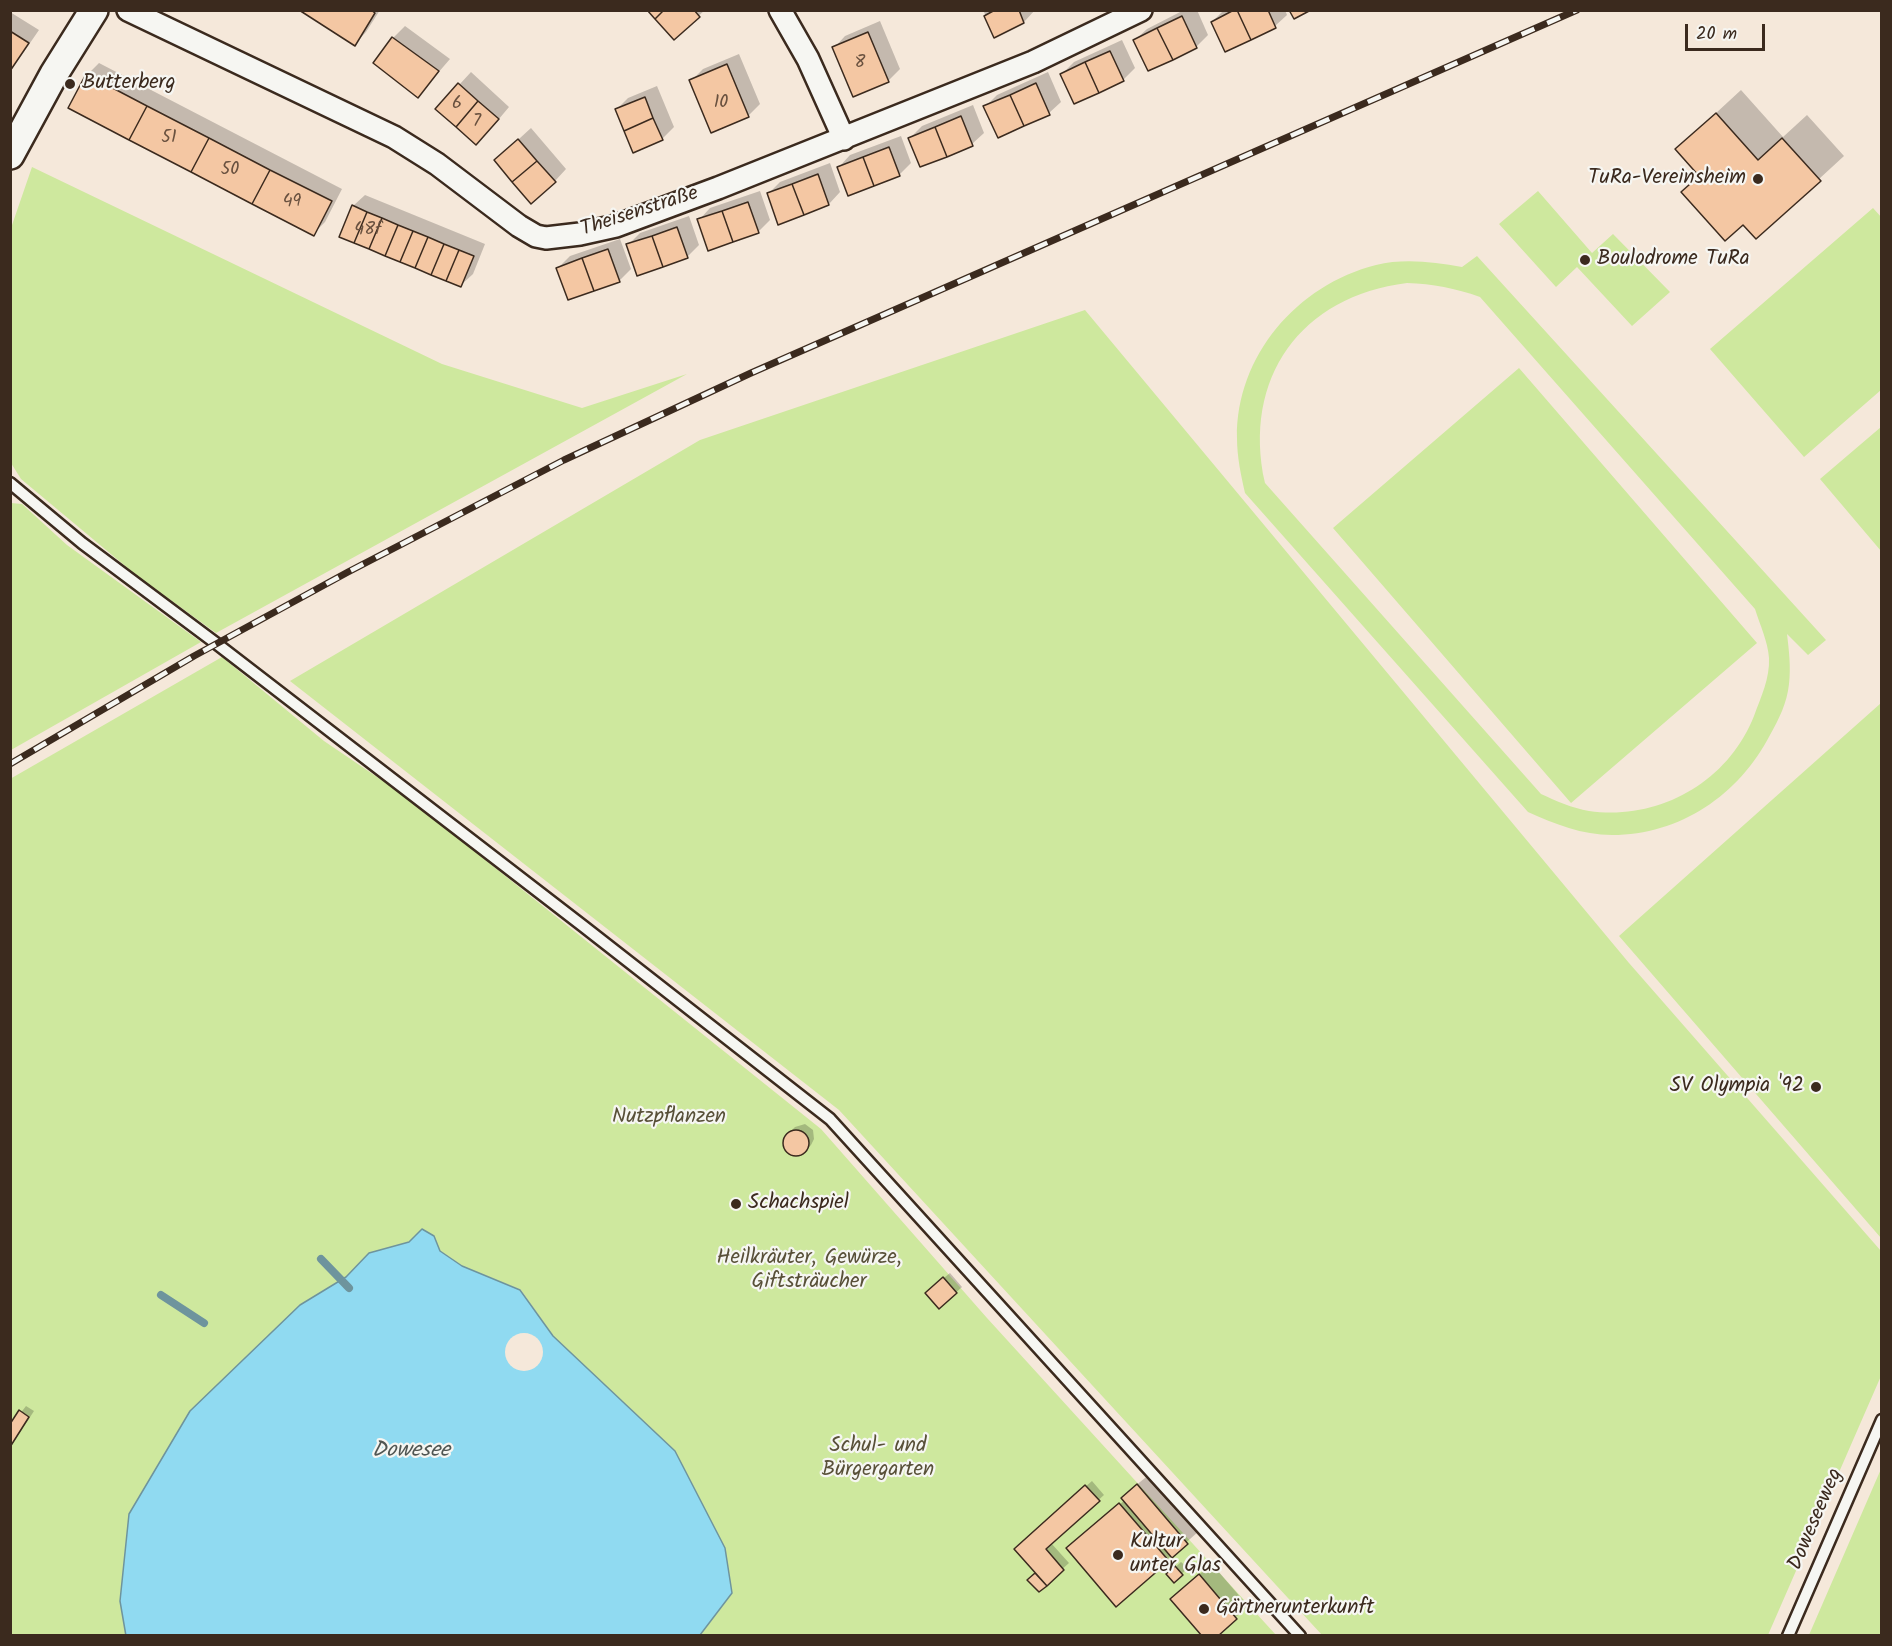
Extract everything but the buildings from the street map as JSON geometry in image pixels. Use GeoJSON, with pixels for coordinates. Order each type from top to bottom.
{"type":"FeatureCollection","features":[{"type":"Feature","properties":{"kind":"street","name":"Theisenstraße"},"geometry":{"type":"LineString","coordinates":[[128,10],[394,137],[437,164],[519,226],[536,236],[555,237],[616,226],[844,139],[1033,62],[1141,10]]}},
{"type":"Feature","properties":{"kind":"street"},"geometry":{"type":"LineString","coordinates":[[780,10],[808,59],[844,139]]}},
{"type":"Feature","properties":{"kind":"street"},"geometry":{"type":"LineString","coordinates":[[10,155],[88,13]]}},
{"type":"Feature","properties":{"kind":"lane"},"geometry":{"type":"LineString","coordinates":[[10,483],[82,543],[564,911],[830,1119],[1300,1635]]}},
{"type":"Feature","properties":{"kind":"lane","name":"Doweseeweg"},"geometry":{"type":"LineString","coordinates":[[1788,1635],[1881,1420]]}},
{"type":"Feature","properties":{"kind":"green space"},"geometry":{"type":"Polygon","coordinates":[[[32,167],[442,364],[582,408],[687,374],[216,633],[136,575],[21,479],[11,463],[11,228],[32,167]]]}},
{"type":"Feature","properties":{"kind":"green space","name":"Boulodrome TuRa"},"geometry":{"type":"Polygon","coordinates":[[[1538,191],[1592,253],[1613,234],[1670,292],[1632,326],[1577,267],[1556,287],[1499,224],[1538,191]]]}},
{"type":"Feature","properties":{"kind":"green space"},"geometry":{"type":"Polygon","coordinates":[[[1873,208],[1882,218],[1881,390],[1804,457],[1710,349],[1873,208]]]}},
{"type":"Feature","properties":{"kind":"green space"},"geometry":{"type":"Polygon","coordinates":[[[1477,256],[1826,640],[1808,655],[1787,634],[1790,671],[1786,698],[1782,711],[1757,757],[1742,776],[1705,808],[1661,828],[1637,833],[1601,835],[1569,828],[1528,812],[1245,493],[1237,445],[1239,408],[1247,379],[1260,352],[1276,328],[1297,307],[1321,289],[1347,275],[1376,265],[1408,261],[1462,267],[1477,256]],[[1407,283],[1370,291],[1337,305],[1309,324],[1288,348],[1272,377],[1263,409],[1260,445],[1265,483],[1541,794],[1583,810],[1615,812],[1641,810],[1665,803],[1688,792],[1709,778],[1727,760],[1742,739],[1762,695],[1767,680],[1769,658],[1755,609],[1480,297],[1435,285],[1407,283]]]}},
{"type":"Feature","properties":{"kind":"green space"},"geometry":{"type":"Polygon","coordinates":[[[1085,310],[1629,963],[1881,1251],[1881,1376],[1768,1635],[1322,1635],[839,1110],[290,681],[700,440],[1085,310]]]}},
{"type":"Feature","properties":{"kind":"green space"},"geometry":{"type":"Polygon","coordinates":[[[1519,368],[1757,643],[1571,803],[1333,528],[1519,368]]]}},
{"type":"Feature","properties":{"kind":"green space"},"geometry":{"type":"Polygon","coordinates":[[[1881,427],[1881,551],[1820,479],[1881,427]]]}},
{"type":"Feature","properties":{"kind":"green space"},"geometry":{"type":"Polygon","coordinates":[[[11,503],[22,504],[67,545],[201,642],[11,750],[11,503]]]}},
{"type":"Feature","properties":{"kind":"green space","name":"Schul- und Bürgergarten"},"geometry":{"type":"Polygon","coordinates":[[[222,657],[324,741],[408,798],[821,1129],[987,1318],[1276,1635],[700,1635],[732,1593],[725,1548],[675,1451],[553,1336],[521,1290],[462,1266],[440,1251],[434,1236],[369,1253],[346,1277],[300,1305],[120,1601],[126,1635],[11,1635],[10,779],[222,657]]]}},
{"type":"Feature","properties":{"kind":"green space","name":"SV Olympia '92"},"geometry":{"type":"Polygon","coordinates":[[[1881,703],[1881,1238],[1619,936],[1881,703]]]}},
{"type":"Feature","properties":{"kind":"green space"},"geometry":{"type":"Polygon","coordinates":[[[1881,1469],[1881,1635],[1809,1635],[1881,1469]]]}},
{"type":"Feature","properties":{"kind":"water","name":"Dowesee"},"geometry":{"type":"Polygon","coordinates":[[[422,1229],[434,1236],[440,1251],[462,1266],[520,1290],[553,1336],[675,1451],[725,1548],[732,1593],[700,1635],[126,1636],[120,1601],[129,1514],[190,1411],[300,1305],[346,1277],[369,1253],[409,1242],[422,1229]]]}},
{"type":"Feature","properties":{"kind":"pier"},"geometry":{"type":"Polygon","coordinates":[[[524,1333],[537,1339],[543,1352],[537,1365],[524,1371],[511,1365],[505,1352],[511,1339],[524,1333]]]}},
{"type":"Feature","properties":{"kind":"waterway"},"geometry":{"type":"LineString","coordinates":[[321,1259],[349,1288]]}},
{"type":"Feature","properties":{"kind":"waterway"},"geometry":{"type":"LineString","coordinates":[[161,1295],[204,1323]]}},
{"type":"Feature","properties":{"kind":"railway"},"geometry":{"type":"LineString","coordinates":[[10,764],[194,656],[348,572],[564,460],[751,373],[1577,10]]}},
{"type":"Feature","properties":{"kind":"place","name":"Butterberg"},"geometry":{"type":"Point","coordinates":[70,84]}},
{"type":"Feature","properties":{"kind":"place","name":"TuRa-Vereinsheim"},"geometry":{"type":"Point","coordinates":[1758,179]}},
{"type":"Feature","properties":{"kind":"place","name":"Boulodrome TuRa"},"geometry":{"type":"Point","coordinates":[1585,260]}},
{"type":"Feature","properties":{"kind":"place","name":"SV Olympia '92"},"geometry":{"type":"Point","coordinates":[1816,1087]}},
{"type":"Feature","properties":{"kind":"place","name":"Schachspiel"},"geometry":{"type":"Point","coordinates":[736,1204]}},
{"type":"Feature","properties":{"kind":"place","name":"Kultur unter Glas"},"geometry":{"type":"Point","coordinates":[1118,1555]}},
{"type":"Feature","properties":{"kind":"place","name":"Gärtnerunterkunft"},"geometry":{"type":"Point","coordinates":[1204,1609]}},
{"type":"Feature","properties":{"kind":"park label","name":"Nutzpflanzen"},"geometry":{"type":"Point","coordinates":[669,1118]}},
{"type":"Feature","properties":{"kind":"park label","name":"Heilkräuter, Gewürze, Giftsträucher"},"geometry":{"type":"Point","coordinates":[809,1271]}}]}
